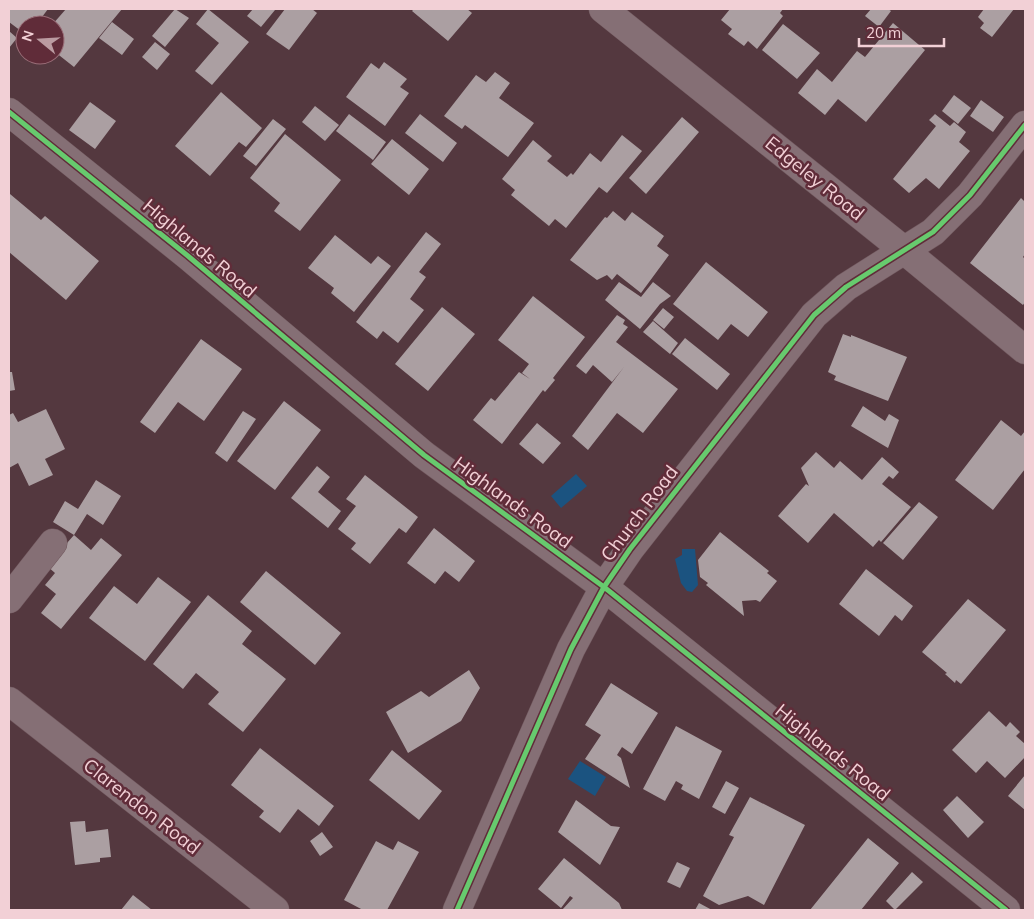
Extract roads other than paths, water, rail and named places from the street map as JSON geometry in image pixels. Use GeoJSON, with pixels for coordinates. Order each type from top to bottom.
{"type":"FeatureCollection","features":[{"type":"Feature","properties":{"kind":"street","name":"Edgeley Road"},"geometry":{"type":"LineString","coordinates":[[603,9],[905,251],[1025,350]]}},
{"type":"Feature","properties":{"kind":"street","name":"Highlands Road"},"geometry":{"type":"LineString","coordinates":[[9,112],[188,256],[424,455],[604,587],[1006,910]]}},
{"type":"Feature","properties":{"kind":"street","name":"Church Road"},"geometry":{"type":"LineString","coordinates":[[457,910],[571,650],[604,587],[656,513],[814,315],[846,286],[933,232],[955,212],[1025,125]]}},
{"type":"Feature","properties":{"kind":"street"},"geometry":{"type":"LineString","coordinates":[[9,599],[53,542]]}},
{"type":"Feature","properties":{"kind":"street","name":"Clarendon Road"},"geometry":{"type":"LineString","coordinates":[[9,701],[275,910]]}},
{"type":"Feature","properties":{"kind":"water"},"geometry":{"type":"Polygon","coordinates":[[[576,474],[587,486],[561,508],[551,496],[576,474]]]}},
{"type":"Feature","properties":{"kind":"water"},"geometry":{"type":"Polygon","coordinates":[[[682,549],[695,549],[698,585],[692,592],[687,591],[681,583],[675,559],[682,555],[682,549]]]}},
{"type":"Feature","properties":{"kind":"water"},"geometry":{"type":"Polygon","coordinates":[[[580,761],[606,777],[595,796],[568,779],[580,761]]]}}]}
